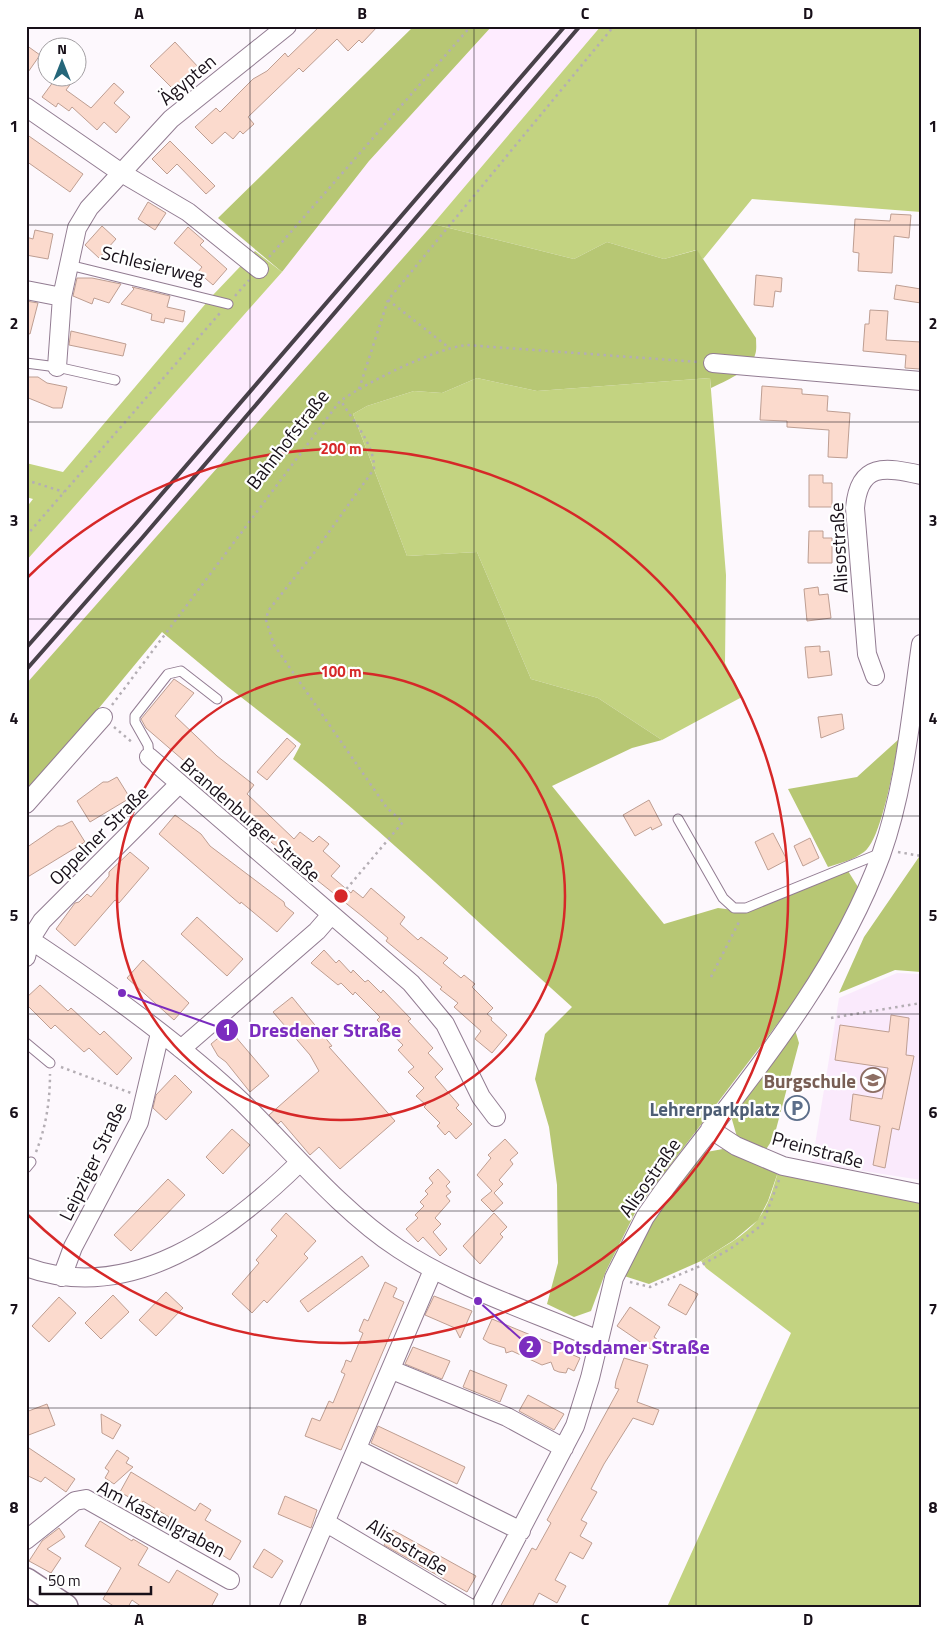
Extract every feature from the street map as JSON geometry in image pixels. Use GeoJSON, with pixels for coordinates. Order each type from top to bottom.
{"type":"FeatureCollection","features":[{"type":"Feature","properties":{"kind":"main road"},"geometry":{"type":"LineString","coordinates":[[26,1581],[65,1607]]}},
{"type":"Feature","properties":{"kind":"street","name":"Ägypten"},"geometry":{"type":"LineString","coordinates":[[120,172],[171,119],[287,26]]}},
{"type":"Feature","properties":{"kind":"street"},"geometry":{"type":"LineString","coordinates":[[26,108],[120,172],[188,212],[259,269]]}},
{"type":"Feature","properties":{"kind":"street"},"geometry":{"type":"LineString","coordinates":[[57,367],[62,297],[77,228],[89,208],[120,172]]}},
{"type":"Feature","properties":{"kind":"street"},"geometry":{"type":"LineString","coordinates":[[26,290],[62,297]]}},
{"type":"Feature","properties":{"kind":"street"},"geometry":{"type":"LineString","coordinates":[[713,363],[921,381]]}},
{"type":"Feature","properties":{"kind":"street","name":"Alisostraße"},"geometry":{"type":"LineString","coordinates":[[875,676],[867,654],[855,508],[856,495],[860,483],[870,473],[881,469],[893,469],[921,475]]}},
{"type":"Feature","properties":{"kind":"street","name":"Alisostraße"},"geometry":{"type":"LineString","coordinates":[[480,1607],[564,1448],[583,1404],[614,1278],[645,1217],[820,980],[862,900],[881,853],[896,798],[921,644]]}},
{"type":"Feature","properties":{"kind":"street"},"geometry":{"type":"LineString","coordinates":[[26,804],[103,717]]}},
{"type":"Feature","properties":{"kind":"street","name":"Brandenburger Straße"},"geometry":{"type":"LineString","coordinates":[[148,757],[330,916],[411,983],[446,1024],[481,1097],[496,1117]]}},
{"type":"Feature","properties":{"kind":"street","name":"Oppelner Straße"},"geometry":{"type":"LineString","coordinates":[[28,939],[42,921],[178,785]]}},
{"type":"Feature","properties":{"kind":"street"},"geometry":{"type":"LineString","coordinates":[[181,1049],[290,955],[330,916]]}},
{"type":"Feature","properties":{"kind":"street"},"geometry":{"type":"LineString","coordinates":[[26,957],[28,939],[181,1049],[241,1102],[300,1162],[372,1229],[398,1249],[433,1270],[598,1340]]}},
{"type":"Feature","properties":{"kind":"street","name":"Leipziger Straße"},"geometry":{"type":"LineString","coordinates":[[62,1277],[73,1247],[139,1122],[160,1033]]}},
{"type":"Feature","properties":{"kind":"street","name":"Preinstraße"},"geometry":{"type":"LineString","coordinates":[[710,1129],[736,1146],[784,1166],[921,1194]]}},
{"type":"Feature","properties":{"kind":"street"},"geometry":{"type":"LineString","coordinates":[[26,1267],[62,1277],[84,1279],[118,1274],[179,1254],[214,1236],[245,1213],[300,1162]]}},
{"type":"Feature","properties":{"kind":"street"},"geometry":{"type":"LineString","coordinates":[[289,1607],[392,1370],[433,1270]]}},
{"type":"Feature","properties":{"kind":"street"},"geometry":{"type":"LineString","coordinates":[[392,1370],[506,1417],[564,1448]]}},
{"type":"Feature","properties":{"kind":"street"},"geometry":{"type":"LineString","coordinates":[[357,1449],[521,1531]]}},
{"type":"Feature","properties":{"kind":"street","name":"Am Kastellgraben"},"geometry":{"type":"LineString","coordinates":[[26,1540],[75,1501],[86,1499],[230,1580]]}},
{"type":"Feature","properties":{"kind":"street","name":"Alisostraße"},"geometry":{"type":"LineString","coordinates":[[325,1522],[468,1607]]}},
{"type":"Feature","properties":{"kind":"lane","name":"Schlesierweg"},"geometry":{"type":"LineString","coordinates":[[69,266],[228,304]]}},
{"type":"Feature","properties":{"kind":"lane"},"geometry":{"type":"LineString","coordinates":[[26,363],[57,367],[115,380]]}},
{"type":"Feature","properties":{"kind":"lane"},"geometry":{"type":"LineString","coordinates":[[148,757],[148,745],[135,722],[135,716],[168,674],[181,671],[216,699]]}},
{"type":"Feature","properties":{"kind":"lane"},"geometry":{"type":"LineString","coordinates":[[678,819],[723,898],[734,908],[746,908],[881,853]]}},
{"type":"Feature","properties":{"kind":"lane"},"geometry":{"type":"LineString","coordinates":[[26,1043],[50,1063]]}},
{"type":"Feature","properties":{"kind":"path"},"geometry":{"type":"LineString","coordinates":[[359,389],[388,300],[614,26]]}},
{"type":"Feature","properties":{"kind":"path"},"geometry":{"type":"LineString","coordinates":[[388,300],[448,348]]}},
{"type":"Feature","properties":{"kind":"path","name":"Bahnhofstraße"},"geometry":{"type":"LineString","coordinates":[[103,717],[340,401],[359,389],[448,348],[466,345],[713,363]]}},
{"type":"Feature","properties":{"kind":"path"},"geometry":{"type":"LineString","coordinates":[[330,916],[335,903],[403,822],[387,808],[274,645],[266,620],[268,611],[320,546],[374,469],[374,458],[370,449],[340,401]]}},
{"type":"Feature","properties":{"kind":"path"},"geometry":{"type":"LineString","coordinates":[[26,480],[64,492]]}},
{"type":"Feature","properties":{"kind":"path"},"geometry":{"type":"LineString","coordinates":[[103,717],[148,757]]}},
{"type":"Feature","properties":{"kind":"path"},"geometry":{"type":"LineString","coordinates":[[916,857],[921,856]]}},
{"type":"Feature","properties":{"kind":"path"},"geometry":{"type":"LineString","coordinates":[[711,977],[746,908]]}},
{"type":"Feature","properties":{"kind":"path"},"geometry":{"type":"LineString","coordinates":[[831,1018],[921,1003]]}},
{"type":"Feature","properties":{"kind":"path"},"geometry":{"type":"LineString","coordinates":[[29,1165],[43,1134],[50,1095],[50,1063],[145,1098]]}},
{"type":"Feature","properties":{"kind":"path"},"geometry":{"type":"LineString","coordinates":[[614,1278],[650,1287],[698,1267],[730,1249],[762,1225],[784,1166]]}},
{"type":"Feature","properties":{"kind":"shaded area"},"geometry":{"type":"Polygon","coordinates":[[[492,26],[601,26],[433,224],[26,684],[26,561],[282,272],[369,161],[492,26]]]}},
{"type":"Feature","properties":{"kind":"shaded area","name":"Burgschule"},"geometry":{"type":"Polygon","coordinates":[[[897,973],[921,974],[921,1180],[812,1163],[839,998],[897,973]]]}},
{"type":"Feature","properties":{"kind":"green space"},"geometry":{"type":"Polygon","coordinates":[[[414,26],[492,26],[369,161],[282,272],[218,218],[414,26]]]}},
{"type":"Feature","properties":{"kind":"green space"},"geometry":{"type":"Polygon","coordinates":[[[601,26],[921,26],[921,212],[752,199],[703,259],[696,250],[664,259],[607,242],[574,259],[433,224],[601,26]]]}},
{"type":"Feature","properties":{"kind":"green space"},"geometry":{"type":"Polygon","coordinates":[[[433,224],[574,259],[607,242],[664,259],[697,250],[756,338],[756,353],[753,361],[737,375],[711,388],[710,378],[537,391],[477,378],[442,393],[414,391],[367,406],[353,414],[407,556],[477,552],[531,679],[598,698],[662,740],[632,748],[552,786],[664,924],[718,908],[749,912],[848,871],[858,887],[840,927],[794,1002],[637,1209],[606,1271],[591,1311],[574,1317],[547,1304],[558,1263],[557,1185],[549,1127],[535,1079],[545,1034],[572,1007],[399,850],[293,759],[301,744],[162,632],[26,796],[26,684],[433,224]]]}},
{"type":"Feature","properties":{"kind":"green space"},"geometry":{"type":"Polygon","coordinates":[[[255,251],[282,272],[26,561],[26,508],[33,499],[26,497],[26,463],[63,472],[213,295],[255,251]]]}},
{"type":"Feature","properties":{"kind":"green space"},"geometry":{"type":"Polygon","coordinates":[[[477,378],[537,391],[710,378],[726,575],[725,663],[742,697],[662,740],[598,698],[531,679],[477,552],[407,556],[353,414],[367,406],[414,391],[442,393],[477,378]]]}},
{"type":"Feature","properties":{"kind":"green space"},"geometry":{"type":"Polygon","coordinates":[[[899,739],[882,817],[870,844],[864,852],[856,857],[828,867],[788,789],[857,777],[899,739]]]}},
{"type":"Feature","properties":{"kind":"green space"},"geometry":{"type":"Polygon","coordinates":[[[921,854],[921,972],[895,970],[839,993],[864,937],[921,854]]]}},
{"type":"Feature","properties":{"kind":"green space"},"geometry":{"type":"Polygon","coordinates":[[[795,1030],[799,1043],[774,1137],[765,1151],[737,1137],[731,1116],[795,1030]]]}},
{"type":"Feature","properties":{"kind":"green space"},"geometry":{"type":"Polygon","coordinates":[[[723,1149],[778,1172],[768,1201],[758,1220],[734,1240],[701,1261],[649,1284],[621,1275],[651,1219],[701,1153],[723,1149]]]}},
{"type":"Feature","properties":{"kind":"green space"},"geometry":{"type":"Polygon","coordinates":[[[778,1172],[921,1200],[921,1607],[667,1607],[791,1333],[706,1268],[701,1261],[732,1242],[753,1225],[768,1203],[778,1172]]]}},
{"type":"Feature","properties":{"kind":"building"},"geometry":{"type":"Polygon","coordinates":[[[320,26],[378,26],[362,43],[359,40],[348,51],[337,39],[303,72],[299,68],[248,117],[254,124],[243,134],[240,131],[233,139],[225,132],[212,144],[195,127],[216,108],[220,112],[253,79],[267,71],[285,53],[288,57],[320,26]]]}},
{"type":"Feature","properties":{"kind":"building"},"geometry":{"type":"Polygon","coordinates":[[[175,42],[199,68],[175,91],[150,66],[175,42]]]}},
{"type":"Feature","properties":{"kind":"building"},"geometry":{"type":"Polygon","coordinates":[[[26,45],[38,54],[38,58],[26,75],[26,45]]]}},
{"type":"Feature","properties":{"kind":"building"},"geometry":{"type":"Polygon","coordinates":[[[114,83],[124,92],[114,103],[130,117],[116,133],[104,122],[97,130],[72,107],[69,111],[58,103],[56,107],[42,97],[49,88],[68,88],[66,90],[91,108],[114,83]]]}},
{"type":"Feature","properties":{"kind":"building"},"geometry":{"type":"Polygon","coordinates":[[[26,134],[83,174],[70,192],[26,161],[26,134]]]}},
{"type":"Feature","properties":{"kind":"building"},"geometry":{"type":"Polygon","coordinates":[[[170,141],[215,186],[206,194],[177,164],[167,174],[152,159],[170,141]]]}},
{"type":"Feature","properties":{"kind":"building"},"geometry":{"type":"Polygon","coordinates":[[[148,202],[166,213],[155,230],[138,219],[148,202]]]}},
{"type":"Feature","properties":{"kind":"building"},"geometry":{"type":"Polygon","coordinates":[[[891,214],[911,215],[909,238],[894,236],[892,273],[858,271],[859,253],[853,252],[855,219],[890,221],[891,214]]]}},
{"type":"Feature","properties":{"kind":"building"},"geometry":{"type":"Polygon","coordinates":[[[102,226],[116,239],[99,258],[85,245],[102,226]]]}},
{"type":"Feature","properties":{"kind":"building"},"geometry":{"type":"Polygon","coordinates":[[[188,227],[204,241],[200,245],[227,269],[213,285],[198,272],[202,267],[174,243],[188,227]]]}},
{"type":"Feature","properties":{"kind":"building"},"geometry":{"type":"Polygon","coordinates":[[[35,230],[53,234],[48,259],[26,255],[26,237],[33,239],[35,230]]]}},
{"type":"Feature","properties":{"kind":"building"},"geometry":{"type":"Polygon","coordinates":[[[756,275],[782,278],[781,292],[775,291],[773,307],[754,305],[756,275]]]}},
{"type":"Feature","properties":{"kind":"building"},"geometry":{"type":"Polygon","coordinates":[[[77,278],[92,278],[121,284],[109,303],[94,298],[92,304],[73,296],[77,278]]]}},
{"type":"Feature","properties":{"kind":"building"},"geometry":{"type":"Polygon","coordinates":[[[896,285],[921,289],[921,303],[894,299],[896,285]]]}},
{"type":"Feature","properties":{"kind":"building"},"geometry":{"type":"Polygon","coordinates":[[[132,287],[170,296],[167,307],[185,311],[183,322],[165,318],[164,323],[151,320],[152,314],[121,304],[134,289],[132,287]]]}},
{"type":"Feature","properties":{"kind":"building"},"geometry":{"type":"Polygon","coordinates":[[[26,301],[38,303],[30,334],[26,333],[26,301]]]}},
{"type":"Feature","properties":{"kind":"building"},"geometry":{"type":"Polygon","coordinates":[[[870,310],[888,311],[886,340],[921,342],[920,369],[905,368],[906,355],[863,351],[865,324],[869,324],[870,310]]]}},
{"type":"Feature","properties":{"kind":"building"},"geometry":{"type":"Polygon","coordinates":[[[71,331],[126,344],[123,356],[69,345],[71,331]]]}},
{"type":"Feature","properties":{"kind":"building"},"geometry":{"type":"Polygon","coordinates":[[[26,377],[38,377],[47,383],[67,387],[62,408],[53,408],[26,397],[26,377]]]}},
{"type":"Feature","properties":{"kind":"building"},"geometry":{"type":"Polygon","coordinates":[[[762,386],[802,389],[802,394],[828,396],[827,411],[850,413],[847,458],[828,457],[829,430],[787,427],[787,421],[760,420],[762,386]]]}},
{"type":"Feature","properties":{"kind":"building"},"geometry":{"type":"Polygon","coordinates":[[[809,475],[823,475],[823,483],[832,483],[832,507],[809,507],[809,475]]]}},
{"type":"Feature","properties":{"kind":"building"},"geometry":{"type":"Polygon","coordinates":[[[809,531],[823,531],[823,538],[832,538],[832,563],[808,563],[809,531]]]}},
{"type":"Feature","properties":{"kind":"building"},"geometry":{"type":"Polygon","coordinates":[[[818,587],[819,595],[828,594],[831,618],[807,621],[804,589],[818,587]]]}},
{"type":"Feature","properties":{"kind":"building"},"geometry":{"type":"Polygon","coordinates":[[[820,646],[820,652],[829,651],[832,675],[808,678],[805,647],[820,646]]]}},
{"type":"Feature","properties":{"kind":"building"},"geometry":{"type":"Polygon","coordinates":[[[174,679],[194,693],[175,716],[217,756],[254,785],[247,794],[294,839],[300,832],[313,842],[319,836],[329,844],[323,851],[340,866],[331,876],[351,893],[353,890],[363,898],[371,888],[405,917],[400,924],[418,940],[421,937],[448,958],[443,963],[461,978],[464,975],[475,984],[472,987],[493,1008],[487,1014],[507,1035],[492,1053],[475,1039],[481,1031],[454,1007],[458,1003],[440,989],[442,987],[386,941],[388,938],[362,916],[288,857],[261,833],[262,831],[241,810],[146,728],[141,719],[174,679]]]}},
{"type":"Feature","properties":{"kind":"building"},"geometry":{"type":"Polygon","coordinates":[[[842,714],[844,729],[821,738],[818,717],[842,714]]]}},
{"type":"Feature","properties":{"kind":"building"},"geometry":{"type":"Polygon","coordinates":[[[287,738],[296,746],[267,780],[257,772],[287,738]]]}},
{"type":"Feature","properties":{"kind":"building"},"geometry":{"type":"Polygon","coordinates":[[[117,777],[130,798],[90,822],[77,801],[103,782],[108,782],[117,777]]]}},
{"type":"Feature","properties":{"kind":"building"},"geometry":{"type":"Polygon","coordinates":[[[649,800],[662,825],[652,830],[651,827],[635,836],[623,815],[649,800]]]}},
{"type":"Feature","properties":{"kind":"building"},"geometry":{"type":"Polygon","coordinates":[[[175,815],[201,834],[210,846],[284,902],[285,906],[294,913],[277,932],[241,902],[240,904],[159,834],[175,815]]]}},
{"type":"Feature","properties":{"kind":"building"},"geometry":{"type":"Polygon","coordinates":[[[72,821],[85,842],[26,878],[26,848],[58,826],[72,821]]]}},
{"type":"Feature","properties":{"kind":"building"},"geometry":{"type":"Polygon","coordinates":[[[773,833],[787,860],[768,870],[755,842],[773,833]]]}},
{"type":"Feature","properties":{"kind":"building"},"geometry":{"type":"Polygon","coordinates":[[[810,838],[819,858],[803,866],[794,846],[810,838]]]}},
{"type":"Feature","properties":{"kind":"building"},"geometry":{"type":"Polygon","coordinates":[[[130,852],[149,868],[119,903],[115,900],[75,946],[56,929],[75,903],[79,902],[87,894],[91,897],[109,876],[109,872],[130,852]]]}},
{"type":"Feature","properties":{"kind":"building"},"geometry":{"type":"Polygon","coordinates":[[[197,917],[243,959],[227,976],[181,934],[197,917]]]}},
{"type":"Feature","properties":{"kind":"building"},"geometry":{"type":"Polygon","coordinates":[[[324,950],[336,963],[339,960],[351,973],[353,970],[365,982],[368,980],[381,993],[383,990],[411,1019],[408,1021],[433,1048],[428,1053],[443,1069],[435,1077],[459,1105],[456,1108],[472,1124],[456,1139],[449,1131],[445,1135],[437,1126],[440,1123],[416,1096],[424,1088],[408,1072],[414,1067],[398,1050],[403,1045],[377,1020],[380,1017],[355,992],[353,995],[341,983],[338,985],[311,963],[324,950]]]}},
{"type":"Feature","properties":{"kind":"building"},"geometry":{"type":"Polygon","coordinates":[[[143,960],[189,1003],[174,1020],[127,978],[143,960]]]}},
{"type":"Feature","properties":{"kind":"building"},"geometry":{"type":"Polygon","coordinates":[[[40,985],[68,1011],[71,1008],[100,1035],[104,1031],[132,1058],[117,1075],[89,1048],[84,1052],[55,1025],[51,1029],[26,1004],[26,998],[40,985]]]}},
{"type":"Feature","properties":{"kind":"building"},"geometry":{"type":"Polygon","coordinates":[[[292,997],[332,1046],[329,1047],[395,1121],[340,1169],[319,1147],[310,1155],[281,1121],[278,1124],[269,1115],[319,1071],[310,1055],[273,1012],[292,997]]]}},
{"type":"Feature","properties":{"kind":"building"},"geometry":{"type":"Polygon","coordinates":[[[891,1015],[909,1018],[906,1055],[914,1056],[899,1130],[892,1128],[885,1168],[873,1165],[880,1126],[850,1120],[853,1094],[882,1099],[888,1068],[835,1060],[840,1025],[889,1032],[891,1015]]]}},
{"type":"Feature","properties":{"kind":"building"},"geometry":{"type":"Polygon","coordinates":[[[229,1029],[269,1076],[250,1092],[226,1062],[218,1056],[211,1044],[229,1029]]]}},
{"type":"Feature","properties":{"kind":"building"},"geometry":{"type":"Polygon","coordinates":[[[175,1075],[192,1092],[166,1120],[153,1108],[156,1095],[175,1075]]]}},
{"type":"Feature","properties":{"kind":"building"},"geometry":{"type":"Polygon","coordinates":[[[232,1129],[250,1145],[223,1174],[206,1157],[232,1129]]]}},
{"type":"Feature","properties":{"kind":"building"},"geometry":{"type":"Polygon","coordinates":[[[505,1139],[518,1153],[510,1160],[513,1164],[499,1180],[503,1184],[494,1193],[503,1203],[493,1212],[481,1200],[492,1191],[477,1175],[491,1158],[488,1155],[505,1139]]]}},
{"type":"Feature","properties":{"kind":"building"},"geometry":{"type":"Polygon","coordinates":[[[438,1169],[450,1182],[446,1186],[451,1192],[446,1196],[450,1201],[435,1218],[441,1224],[433,1232],[447,1249],[440,1256],[423,1237],[418,1242],[406,1229],[418,1218],[415,1215],[424,1206],[420,1202],[428,1194],[425,1191],[433,1183],[429,1178],[438,1169]]]}},
{"type":"Feature","properties":{"kind":"building"},"geometry":{"type":"Polygon","coordinates":[[[168,1179],[185,1195],[131,1251],[114,1235],[168,1179]]]}},
{"type":"Feature","properties":{"kind":"building"},"geometry":{"type":"Polygon","coordinates":[[[286,1213],[316,1241],[304,1254],[308,1258],[267,1303],[264,1300],[252,1313],[232,1294],[259,1263],[256,1260],[277,1236],[271,1230],[286,1213]]]}},
{"type":"Feature","properties":{"kind":"building"},"geometry":{"type":"Polygon","coordinates":[[[494,1213],[507,1227],[500,1234],[503,1237],[480,1264],[463,1246],[494,1213]]]}},
{"type":"Feature","properties":{"kind":"building"},"geometry":{"type":"Polygon","coordinates":[[[362,1256],[369,1266],[308,1312],[300,1301],[362,1256]]]}},
{"type":"Feature","properties":{"kind":"building"},"geometry":{"type":"Polygon","coordinates":[[[385,1282],[397,1288],[393,1297],[404,1302],[341,1450],[305,1436],[312,1418],[320,1421],[329,1401],[333,1403],[345,1374],[341,1372],[346,1360],[351,1362],[363,1333],[359,1331],[364,1319],[368,1321],[385,1282]]]}},
{"type":"Feature","properties":{"kind":"building"},"geometry":{"type":"Polygon","coordinates":[[[680,1284],[698,1294],[686,1315],[668,1305],[680,1284]]]}},
{"type":"Feature","properties":{"kind":"building"},"geometry":{"type":"Polygon","coordinates":[[[166,1292],[183,1308],[156,1336],[139,1320],[166,1292]]]}},
{"type":"Feature","properties":{"kind":"building"},"geometry":{"type":"Polygon","coordinates":[[[113,1295],[129,1312],[101,1339],[85,1323],[113,1295]]]}},
{"type":"Feature","properties":{"kind":"building"},"geometry":{"type":"Polygon","coordinates":[[[434,1296],[472,1311],[460,1338],[455,1328],[425,1315],[434,1296]]]}},
{"type":"Feature","properties":{"kind":"building"},"geometry":{"type":"Polygon","coordinates":[[[59,1297],[76,1313],[49,1342],[32,1326],[59,1297]]]}},
{"type":"Feature","properties":{"kind":"building"},"geometry":{"type":"Polygon","coordinates":[[[630,1307],[660,1327],[654,1337],[661,1342],[655,1352],[617,1326],[630,1307]]]}},
{"type":"Feature","properties":{"kind":"building"},"geometry":{"type":"Polygon","coordinates":[[[492,1319],[574,1353],[573,1355],[580,1358],[574,1371],[568,1368],[566,1373],[559,1372],[554,1370],[551,1362],[542,1365],[512,1351],[506,1353],[505,1348],[489,1343],[483,1339],[492,1319]]]}},
{"type":"Feature","properties":{"kind":"building"},"geometry":{"type":"Polygon","coordinates":[[[413,1347],[450,1361],[442,1379],[405,1364],[413,1347]]]}},
{"type":"Feature","properties":{"kind":"building"},"geometry":{"type":"Polygon","coordinates":[[[624,1358],[648,1365],[637,1402],[659,1410],[653,1425],[633,1418],[604,1464],[591,1489],[597,1492],[581,1520],[587,1523],[580,1536],[592,1543],[583,1559],[570,1552],[555,1580],[566,1586],[557,1603],[539,1593],[532,1607],[500,1607],[532,1548],[536,1550],[551,1523],[547,1520],[619,1389],[615,1388],[616,1381],[624,1358]]]}},
{"type":"Feature","properties":{"kind":"building"},"geometry":{"type":"Polygon","coordinates":[[[470,1370],[507,1385],[500,1402],[463,1387],[470,1370]]]}},
{"type":"Feature","properties":{"kind":"building"},"geometry":{"type":"Polygon","coordinates":[[[528,1395],[564,1414],[554,1430],[519,1411],[528,1395]]]}},
{"type":"Feature","properties":{"kind":"building"},"geometry":{"type":"Polygon","coordinates":[[[47,1404],[55,1425],[26,1436],[26,1412],[47,1404]]]}},
{"type":"Feature","properties":{"kind":"building"},"geometry":{"type":"Polygon","coordinates":[[[101,1414],[121,1425],[113,1439],[102,1433],[101,1414]]]}},
{"type":"Feature","properties":{"kind":"building"},"geometry":{"type":"Polygon","coordinates":[[[378,1426],[465,1467],[457,1484],[371,1443],[378,1426]]]}},
{"type":"Feature","properties":{"kind":"building"},"geometry":{"type":"Polygon","coordinates":[[[26,1446],[75,1479],[66,1492],[45,1477],[41,1482],[26,1475],[26,1446]]]}},
{"type":"Feature","properties":{"kind":"building"},"geometry":{"type":"Polygon","coordinates":[[[117,1450],[129,1458],[126,1463],[133,1467],[114,1484],[105,1478],[109,1471],[105,1468],[117,1450]]]}},
{"type":"Feature","properties":{"kind":"building"},"geometry":{"type":"Polygon","coordinates":[[[131,1472],[195,1511],[200,1503],[211,1510],[205,1520],[241,1541],[230,1560],[188,1533],[186,1536],[165,1523],[169,1517],[143,1501],[141,1504],[120,1492],[131,1472]]]}},
{"type":"Feature","properties":{"kind":"building"},"geometry":{"type":"Polygon","coordinates":[[[285,1496],[317,1510],[311,1528],[278,1514],[285,1496]]]}},
{"type":"Feature","properties":{"kind":"building"},"geometry":{"type":"Polygon","coordinates":[[[100,1521],[132,1541],[133,1539],[148,1548],[138,1565],[169,1583],[177,1570],[218,1594],[211,1607],[142,1607],[132,1600],[128,1607],[115,1607],[103,1599],[121,1568],[85,1546],[100,1521]]]}},
{"type":"Feature","properties":{"kind":"building"},"geometry":{"type":"Polygon","coordinates":[[[59,1528],[65,1537],[47,1549],[61,1558],[51,1573],[29,1561],[42,1541],[59,1528]]]}},
{"type":"Feature","properties":{"kind":"building"},"geometry":{"type":"Polygon","coordinates":[[[393,1530],[476,1576],[467,1592],[384,1545],[393,1530]]]}},
{"type":"Feature","properties":{"kind":"building"},"geometry":{"type":"Polygon","coordinates":[[[264,1549],[283,1561],[272,1578],[253,1567],[264,1549]]]}},
{"type":"Feature","properties":{"kind":"railway"},"geometry":{"type":"LineString","coordinates":[[26,648],[135,525],[565,26]]}},
{"type":"Feature","properties":{"kind":"railway"},"geometry":{"type":"LineString","coordinates":[[26,670],[142,538],[580,26]]}},
{"type":"Feature","properties":{"kind":"place","name":"Dresdener Straße"},"geometry":{"type":"Point","coordinates":[122,993]}},
{"type":"Feature","properties":{"kind":"place","name":"Burgschule"},"geometry":{"type":"Point","coordinates":[873,1080]}},
{"type":"Feature","properties":{"kind":"place","name":"Lehrerparkplatz"},"geometry":{"type":"Point","coordinates":[797,1108]}},
{"type":"Feature","properties":{"kind":"place","name":"Potsdamer Straße"},"geometry":{"type":"Point","coordinates":[478,1301]}}]}
